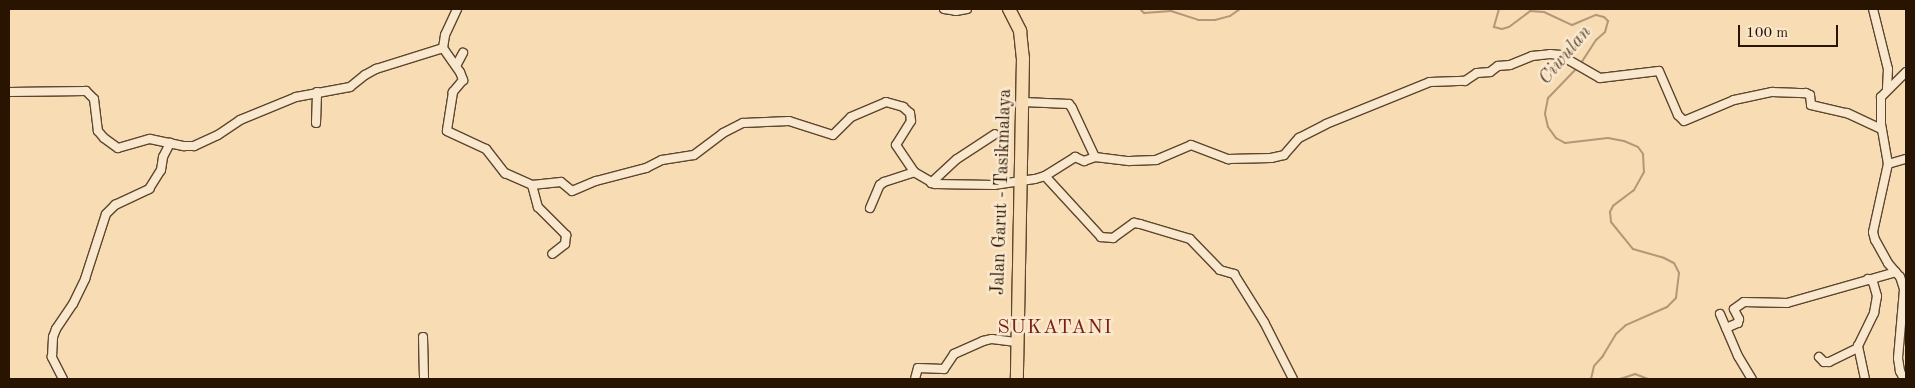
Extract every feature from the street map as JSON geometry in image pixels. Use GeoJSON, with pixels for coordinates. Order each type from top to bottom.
{"type":"FeatureCollection","features":[{"type":"Feature","properties":{"kind":"main road","name":"Jalan Garut - Tasikmalaya"},"geometry":{"type":"LineString","coordinates":[[1009,9],[1018,25],[1021,40],[1023,102],[1019,181],[1017,379]]}},
{"type":"Feature","properties":{"kind":"street"},"geometry":{"type":"LineString","coordinates":[[457,9],[445,35],[443,48],[463,80],[453,92],[447,131],[486,149],[505,173],[532,185],[561,182],[572,191],[596,181],[646,168],[662,160],[694,155],[723,133],[743,124],[789,122],[833,135],[850,117],[886,102],[903,107],[911,117],[908,126],[896,144],[914,172],[931,183],[994,185],[1045,176],[1073,158],[1084,161],[1095,157],[1129,162],[1156,160],[1191,145],[1228,159],[1281,156],[1299,138],[1326,124],[1432,82],[1464,82],[1477,73],[1488,72],[1498,66],[1508,66],[1538,55],[1555,54],[1600,78],[1659,71],[1678,115],[1684,121],[1734,100],[1772,92],[1806,93],[1810,95],[1811,105],[1847,113],[1882,129]]}},
{"type":"Feature","properties":{"kind":"street"},"geometry":{"type":"LineString","coordinates":[[944,9],[956,11],[967,9]]}},
{"type":"Feature","properties":{"kind":"street"},"geometry":{"type":"LineString","coordinates":[[1873,9],[1888,69],[1887,89]]}},
{"type":"Feature","properties":{"kind":"street"},"geometry":{"type":"LineString","coordinates":[[9,92],[86,91],[94,99],[98,131],[111,144],[124,148],[150,139],[189,146],[205,142],[240,120],[296,97],[350,87],[376,69],[443,48]]}},
{"type":"Feature","properties":{"kind":"street"},"geometry":{"type":"LineString","coordinates":[[456,66],[463,53]]}},
{"type":"Feature","properties":{"kind":"street"},"geometry":{"type":"LineString","coordinates":[[1900,378],[1898,358],[1905,297],[1900,277],[1888,264],[1875,240],[1873,232],[1888,164],[1882,129],[1881,98],[1887,89],[1906,72]]}},
{"type":"Feature","properties":{"kind":"street"},"geometry":{"type":"LineString","coordinates":[[316,123],[317,92]]}},
{"type":"Feature","properties":{"kind":"street"},"geometry":{"type":"LineString","coordinates":[[1023,102],[1068,104],[1072,108],[1095,157]]}},
{"type":"Feature","properties":{"kind":"street"},"geometry":{"type":"LineString","coordinates":[[931,183],[957,159],[995,134]]}},
{"type":"Feature","properties":{"kind":"street"},"geometry":{"type":"LineString","coordinates":[[63,379],[52,357],[53,337],[82,285],[106,214],[115,205],[149,190],[161,170],[164,156],[170,143]]}},
{"type":"Feature","properties":{"kind":"street"},"geometry":{"type":"LineString","coordinates":[[1888,164],[1906,159]]}},
{"type":"Feature","properties":{"kind":"street"},"geometry":{"type":"LineString","coordinates":[[870,208],[880,185],[914,172]]}},
{"type":"Feature","properties":{"kind":"street"},"geometry":{"type":"LineString","coordinates":[[1045,176],[1101,237],[1113,238],[1134,223],[1140,224],[1190,239],[1220,270],[1234,274],[1264,322],[1294,379]]}},
{"type":"Feature","properties":{"kind":"street"},"geometry":{"type":"LineString","coordinates":[[532,185],[538,207],[566,235],[565,244],[552,254]]}},
{"type":"Feature","properties":{"kind":"street"},"geometry":{"type":"LineString","coordinates":[[1726,328],[1738,323],[1739,319],[1734,309],[1744,302],[1788,304],[1896,272]]}},
{"type":"Feature","properties":{"kind":"street"},"geometry":{"type":"LineString","coordinates":[[1865,379],[1858,348],[1876,304],[1876,287],[1868,279]]}},
{"type":"Feature","properties":{"kind":"street"},"geometry":{"type":"LineString","coordinates":[[1720,314],[1752,379]]}},
{"type":"Feature","properties":{"kind":"street"},"geometry":{"type":"LineString","coordinates":[[423,337],[424,379]]}},
{"type":"Feature","properties":{"kind":"street"},"geometry":{"type":"LineString","coordinates":[[914,379],[918,368],[944,369],[954,354],[983,341],[992,339],[1016,342]]}},
{"type":"Feature","properties":{"kind":"street"},"geometry":{"type":"LineString","coordinates":[[1819,357],[1824,362],[1829,362],[1858,348]]}},
{"type":"Feature","properties":{"kind":"waterway","name":"Ciwulan"},"geometry":{"type":"LineString","coordinates":[[1140,9],[1144,13],[1171,11],[1198,20],[1215,20],[1230,16],[1240,9]]}},
{"type":"Feature","properties":{"kind":"waterway","name":"Ciwulan"},"geometry":{"type":"LineString","coordinates":[[1499,9],[1494,27],[1502,29],[1509,27],[1530,11],[1544,12],[1572,25],[1596,15],[1604,17],[1608,21],[1605,32],[1596,40],[1580,65]]}},
{"type":"Feature","properties":{"kind":"waterway","name":"Ciwulan"},"geometry":{"type":"LineString","coordinates":[[1577,68],[1548,98],[1545,114],[1548,127],[1556,138],[1565,143],[1608,138],[1624,141],[1638,147],[1643,154],[1644,172],[1634,190],[1613,206],[1610,212],[1611,222],[1633,249],[1664,258],[1674,263],[1679,273],[1676,298],[1667,307],[1626,325],[1616,334],[1603,356],[1594,366],[1591,379]]}},
{"type":"Feature","properties":{"kind":"waterway","name":"Ciwulan"},"geometry":{"type":"LineString","coordinates":[[1620,379],[1635,374],[1648,379]]}},
{"type":"Feature","properties":{"kind":"district","name":"SUKATANI"},"geometry":{"type":"Point","coordinates":[1055,328]}}]}
